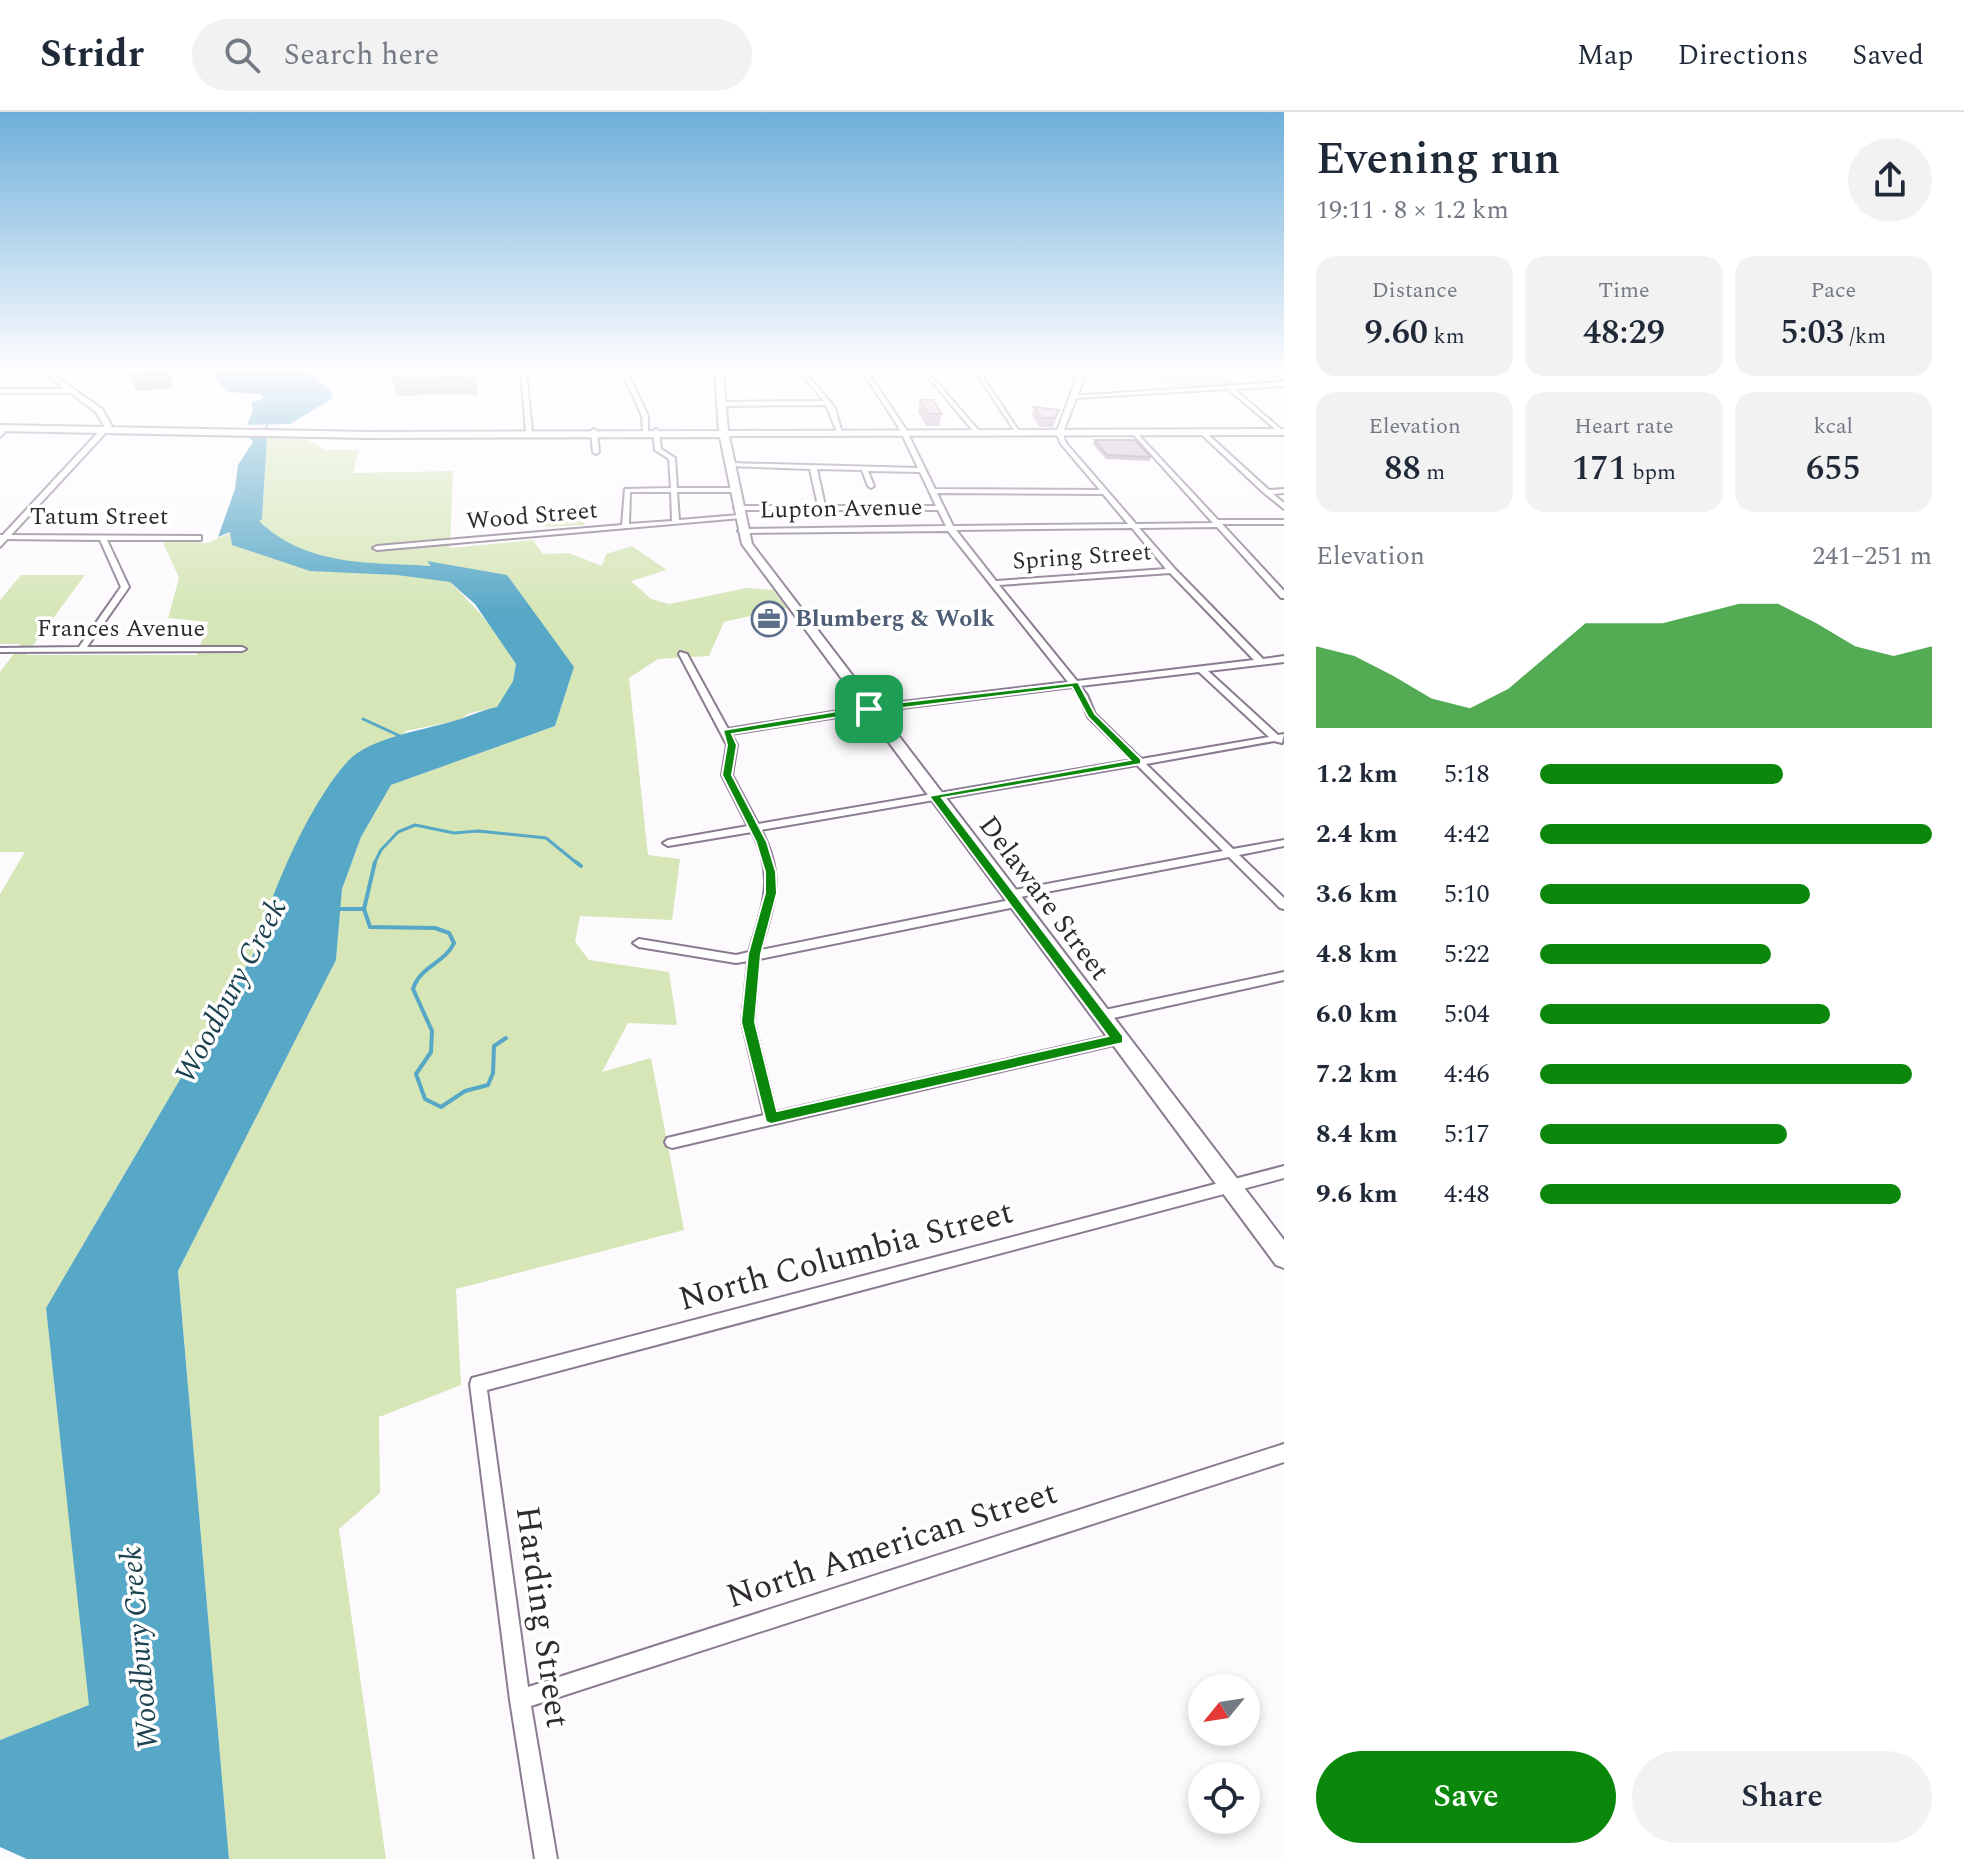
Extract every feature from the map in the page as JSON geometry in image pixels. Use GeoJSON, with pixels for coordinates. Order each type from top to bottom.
{"type":"FeatureCollection","features":[{"type":"Feature","properties":{"kind":"main road","name":"Delaware Street"},"geometry":{"type":"LineString","coordinates":[[727,453],[739,518],[748,546],[1284,1258]]}},
{"type":"Feature","properties":{"kind":"street"},"geometry":{"type":"LineString","coordinates":[[3,539],[85,453]]}},
{"type":"Feature","properties":{"kind":"street"},"geometry":{"type":"LineString","coordinates":[[662,453],[672,458],[676,523]]}},
{"type":"Feature","properties":{"kind":"street"},"geometry":{"type":"LineString","coordinates":[[913,453],[950,528],[1075,684],[1091,715],[1284,905]]}},
{"type":"Feature","properties":{"kind":"street"},"geometry":{"type":"LineString","coordinates":[[1072,453],[1172,571],[1261,662]]}},
{"type":"Feature","properties":{"kind":"street"},"geometry":{"type":"LineString","coordinates":[[1153,453],[1284,596]]}},
{"type":"Feature","properties":{"kind":"street"},"geometry":{"type":"LineString","coordinates":[[1224,453],[1284,507]]}},
{"type":"Feature","properties":{"kind":"street"},"geometry":{"type":"LineString","coordinates":[[730,465],[865,471],[921,470]]}},
{"type":"Feature","properties":{"kind":"street"},"geometry":{"type":"LineString","coordinates":[[813,467],[822,508]]}},
{"type":"Feature","properties":{"kind":"street"},"geometry":{"type":"LineString","coordinates":[[865,471],[871,486]]}},
{"type":"Feature","properties":{"kind":"street"},"geometry":{"type":"LineString","coordinates":[[625,527],[627,490],[734,490]]}},
{"type":"Feature","properties":{"kind":"street"},"geometry":{"type":"LineString","coordinates":[[932,491],[1105,492]]}},
{"type":"Feature","properties":{"kind":"street"},"geometry":{"type":"LineString","coordinates":[[1266,492],[1284,491]]}},
{"type":"Feature","properties":{"kind":"street"},"geometry":{"type":"LineString","coordinates":[[739,518],[822,508],[940,508]]}},
{"type":"Feature","properties":{"kind":"street","name":"Lupton Avenue"},"geometry":{"type":"LineString","coordinates":[[739,518],[950,528],[1284,522]]}},
{"type":"Feature","properties":{"kind":"street","name":"Wood Street"},"geometry":{"type":"LineString","coordinates":[[377,548],[739,518]]}},
{"type":"Feature","properties":{"kind":"street"},"geometry":{"type":"LineString","coordinates":[[82,649],[125,587],[103,538]]}},
{"type":"Feature","properties":{"kind":"street","name":"Tatum Street"},"geometry":{"type":"LineString","coordinates":[[3,539],[198,538]]}},
{"type":"Feature","properties":{"kind":"street","name":"Spring Street"},"geometry":{"type":"LineString","coordinates":[[994,583],[1172,571]]}},
{"type":"Feature","properties":{"kind":"street","name":"Frances Avenue"},"geometry":{"type":"LineString","coordinates":[[4,650],[242,649]]}},
{"type":"Feature","properties":{"kind":"street"},"geometry":{"type":"LineString","coordinates":[[0,661],[4,650]]}},
{"type":"Feature","properties":{"kind":"street"},"geometry":{"type":"LineString","coordinates":[[683,654],[732,745],[727,775],[755,828],[771,872],[771,893],[754,954],[748,1022],[771,1118]]}},
{"type":"Feature","properties":{"kind":"street"},"geometry":{"type":"LineString","coordinates":[[726,732],[869,709],[1284,659]]}},
{"type":"Feature","properties":{"kind":"street"},"geometry":{"type":"LineString","coordinates":[[1202,670],[1282,740]]}},
{"type":"Feature","properties":{"kind":"street"},"geometry":{"type":"LineString","coordinates":[[668,843],[1138,761],[1282,740]]}},
{"type":"Feature","properties":{"kind":"street"},"geometry":{"type":"LineString","coordinates":[[639,943],[736,959],[1284,843]]}},
{"type":"Feature","properties":{"kind":"street"},"geometry":{"type":"LineString","coordinates":[[1100,1016],[1284,976]]}},
{"type":"Feature","properties":{"kind":"street"},"geometry":{"type":"LineString","coordinates":[[672,1142],[1118,1039]]}},
{"type":"Feature","properties":{"kind":"street","name":"North Columbia Street"},"geometry":{"type":"LineString","coordinates":[[478,1384],[1284,1172]]}},
{"type":"Feature","properties":{"kind":"street","name":"Harding Street"},"geometry":{"type":"LineString","coordinates":[[478,1384],[520,1700],[546,1859]]}},
{"type":"Feature","properties":{"kind":"street","name":"North American Street"},"geometry":{"type":"LineString","coordinates":[[520,1700],[1284,1453]]}},
{"type":"Feature","properties":{"kind":"green space"},"geometry":{"type":"Polygon","coordinates":[[[266,453],[358,453],[353,473],[453,471],[450,548],[533,540],[543,554],[569,553],[602,566],[606,554],[632,546],[667,570],[631,581],[651,599],[669,604],[747,588],[773,590],[787,608],[724,622],[709,656],[658,659],[629,678],[648,855],[680,859],[672,920],[580,916],[575,942],[589,960],[669,972],[677,1025],[628,1023],[602,1072],[651,1058],[684,1230],[456,1289],[461,1385],[379,1417],[380,1493],[339,1529],[386,1859],[229,1859],[178,1271],[336,960],[342,889],[361,837],[391,785],[555,726],[574,667],[429,563],[466,598],[497,635],[516,664],[513,681],[497,707],[470,713],[459,720],[406,731],[265,909],[257,948],[46,1308],[90,1705],[0,1740],[0,894],[25,852],[0,852],[0,672],[21,644],[0,644],[0,600],[21,575],[85,575],[26,655],[197,655],[208,622],[168,618],[179,578],[162,540],[207,543],[262,519],[266,453]]]}},
{"type":"Feature","properties":{"kind":"green space"},"geometry":{"type":"Polygon","coordinates":[[[579,505],[585,525],[545,527],[541,507],[579,505]]]}},
{"type":"Feature","properties":{"kind":"water","name":"Woodbury Creek"},"geometry":{"type":"Polygon","coordinates":[[[246,453],[266,453],[262,519],[259,521],[297,547],[362,562],[431,566],[427,561],[507,575],[574,667],[555,726],[391,785],[361,837],[342,889],[336,960],[178,1271],[229,1859],[27,1859],[0,1847],[0,1740],[89,1705],[46,1308],[257,948],[281,876],[306,824],[334,778],[358,752],[371,745],[497,707],[513,681],[516,664],[475,604],[450,582],[397,575],[310,571],[232,545],[230,532],[218,537],[235,489],[238,465],[246,453]]]}},
{"type":"Feature","properties":{"kind":"building"},"geometry":{"type":"Polygon","coordinates":[[[1105,453],[1147,453],[1151,457],[1105,453]]]}},
{"type":"Feature","properties":{"kind":"waterway"},"geometry":{"type":"LineString","coordinates":[[363,719],[400,736]]}},
{"type":"Feature","properties":{"kind":"waterway"},"geometry":{"type":"LineString","coordinates":[[375,862],[381,850],[398,832],[415,825],[454,833],[478,831],[546,838],[578,864]]}},
{"type":"Feature","properties":{"kind":"waterway"},"geometry":{"type":"LineString","coordinates":[[375,862],[364,909],[370,927],[435,928],[449,933],[454,943],[421,975],[413,989],[432,1031],[431,1052],[416,1074],[425,1099],[441,1107],[465,1091],[488,1085],[493,1073],[494,1046],[506,1038]]}},
{"type":"Feature","properties":{"kind":"waterway"},"geometry":{"type":"LineString","coordinates":[[576,862],[581,866]]}},
{"type":"Feature","properties":{"kind":"waterway"},"geometry":{"type":"LineString","coordinates":[[336,909],[363,909]]}},
{"type":"Feature","properties":{"kind":"place","name":"Blumberg & Wolk"},"geometry":{"type":"Point","coordinates":[769,619]}},
{"type":"Feature","properties":{"kind":"route"},"geometry":{"type":"LineString","coordinates":[[1075,684],[1091,715],[1138,761],[935,796],[1118,1039],[771,1118],[755,1062],[748,1022],[754,954],[765,923],[771,893],[771,872],[762,842],[727,775],[732,745],[726,732],[869,709],[1075,684]]}}]}
